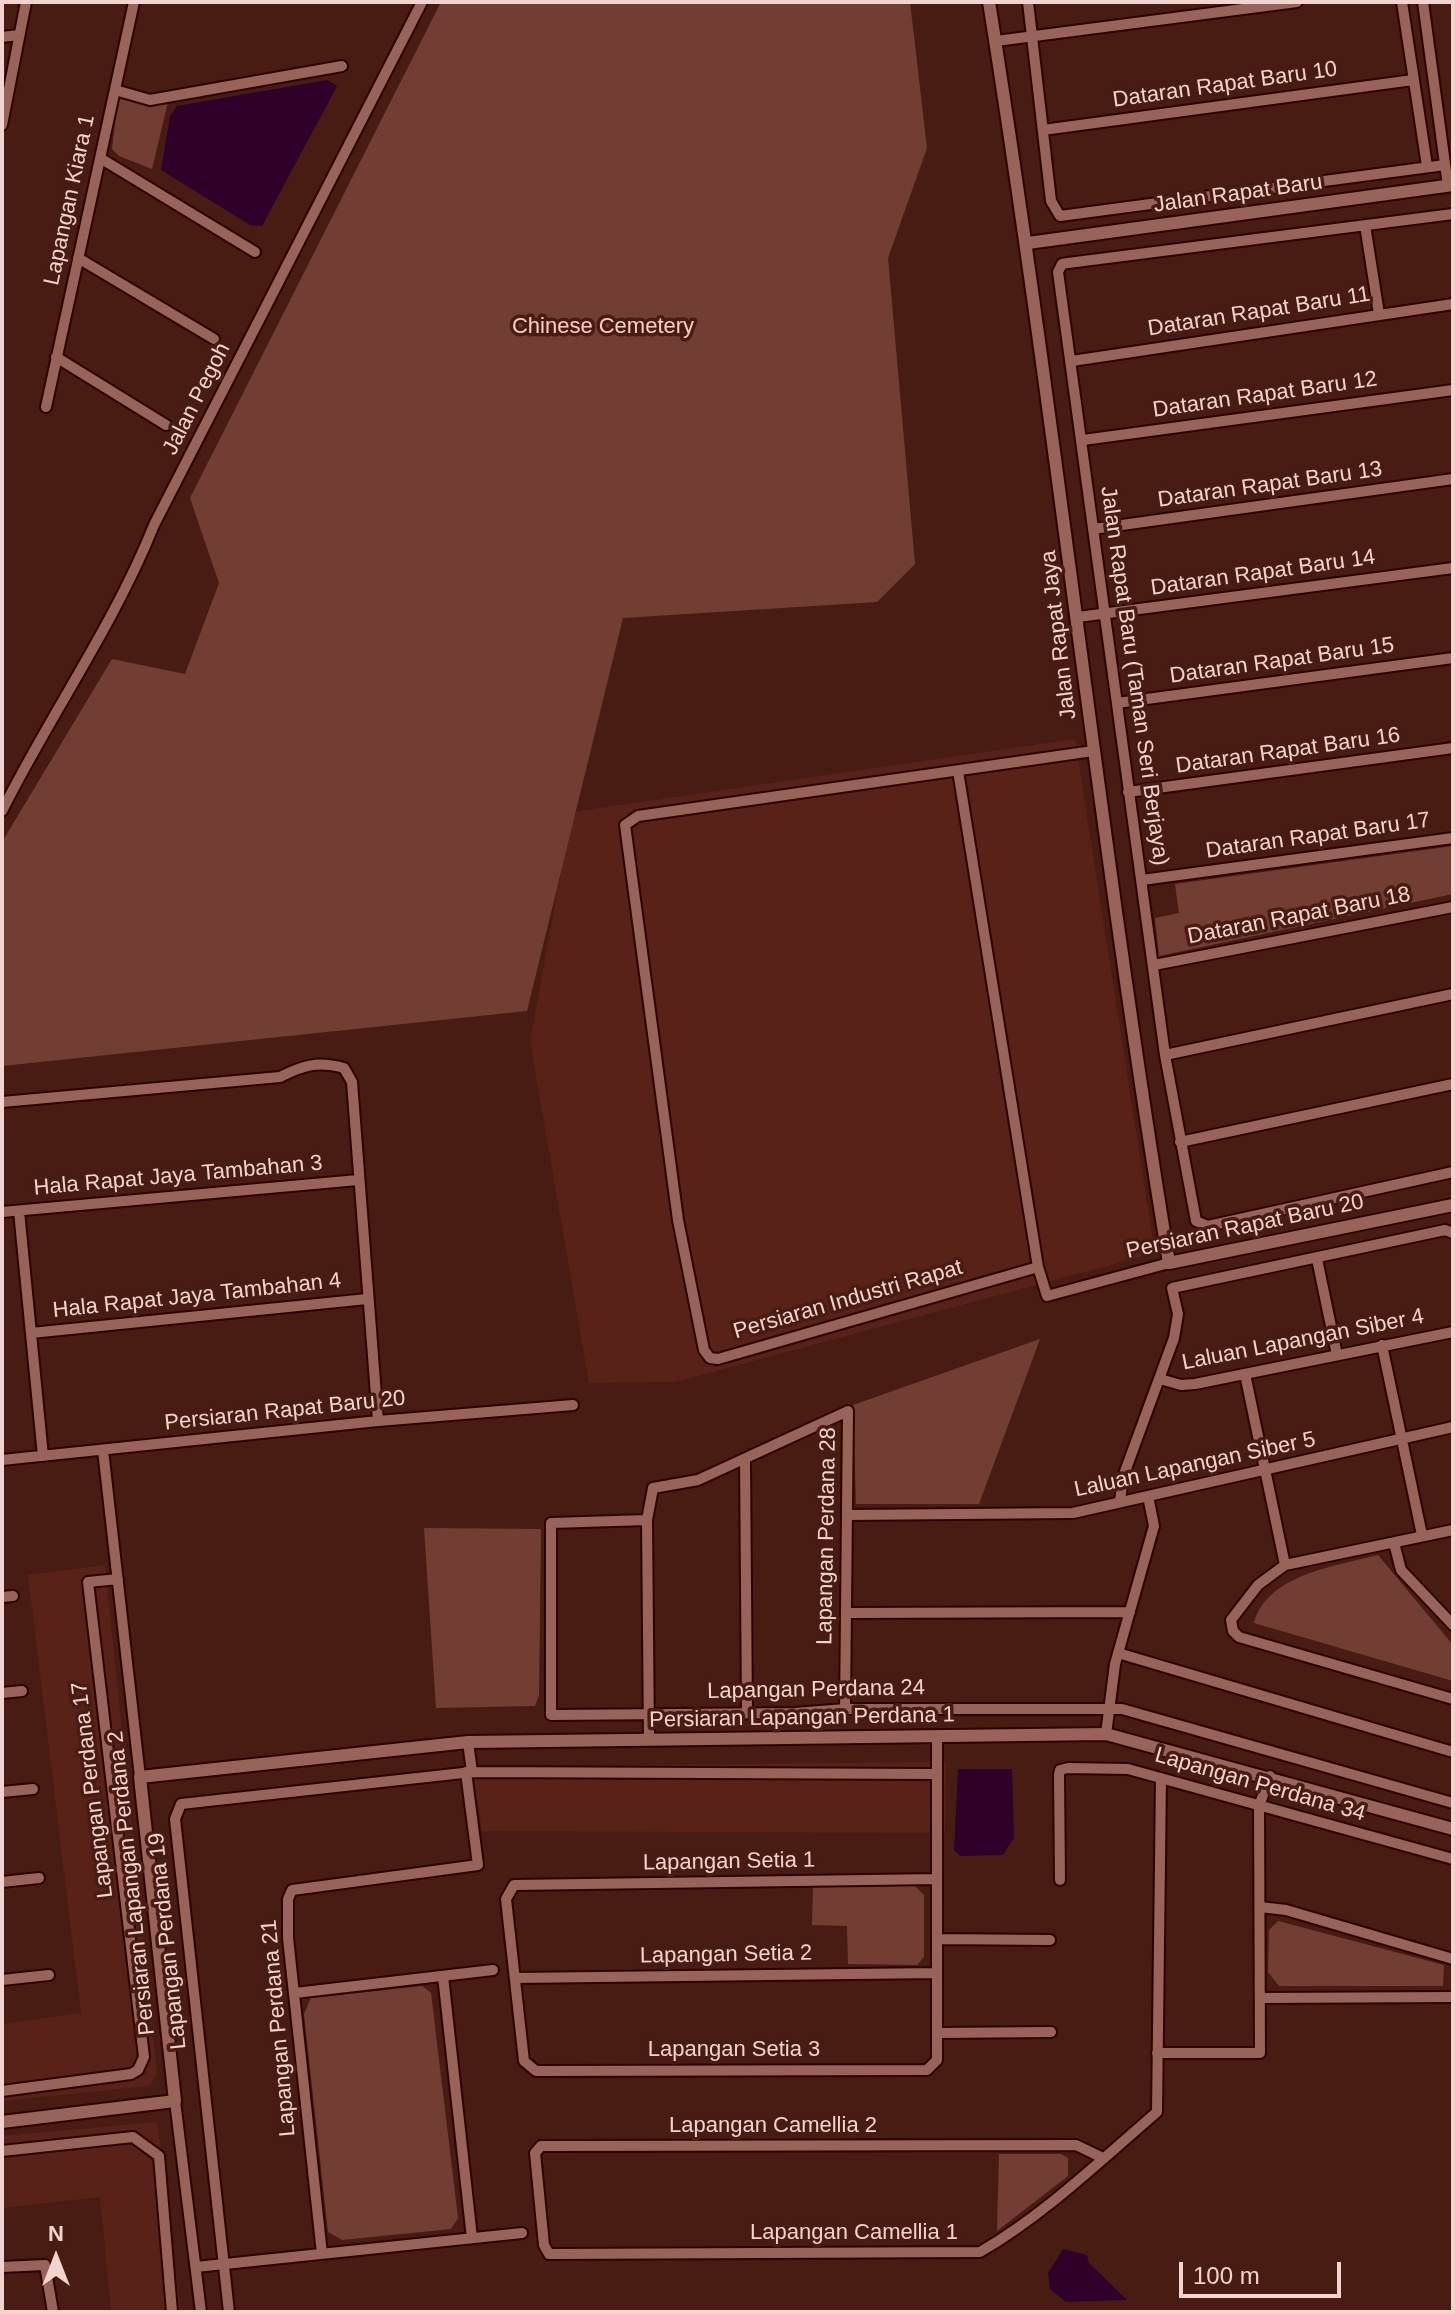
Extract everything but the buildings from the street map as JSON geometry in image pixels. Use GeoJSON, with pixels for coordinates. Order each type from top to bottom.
{"type":"FeatureCollection","features":[{"type":"Feature","properties":{"kind":"street"},"geometry":{"type":"LineString","coordinates":[[2,125],[26,2]]}},
{"type":"Feature","properties":{"kind":"street","name":"Lapangan Kiara 1"},"geometry":{"type":"LineString","coordinates":[[46,407],[134,2]]}},
{"type":"Feature","properties":{"kind":"street","name":"Jalan Pegoh"},"geometry":{"type":"LineString","coordinates":[[2,811],[40,735],[134,574],[154,525],[422,2]]}},
{"type":"Feature","properties":{"kind":"street","name":"Jalan Rapat Jaya"},"geometry":{"type":"LineString","coordinates":[[989,2],[1028,243],[1093,751],[1169,1263]]}},
{"type":"Feature","properties":{"kind":"street"},"geometry":{"type":"LineString","coordinates":[[1028,2],[1043,130]]}},
{"type":"Feature","properties":{"kind":"street"},"geometry":{"type":"LineString","coordinates":[[996,41],[1297,2]]}},
{"type":"Feature","properties":{"kind":"street"},"geometry":{"type":"LineString","coordinates":[[1402,2],[1427,166]]}},
{"type":"Feature","properties":{"kind":"street"},"geometry":{"type":"LineString","coordinates":[[1423,2],[1445,165],[1451,185]]}},
{"type":"Feature","properties":{"kind":"street"},"geometry":{"type":"LineString","coordinates":[[2,37],[19,35]]}},
{"type":"Feature","properties":{"kind":"street"},"geometry":{"type":"LineString","coordinates":[[115,90],[150,100],[342,66]]}},
{"type":"Feature","properties":{"kind":"street","name":"Dataran Rapat Baru 10"},"geometry":{"type":"LineString","coordinates":[[1043,130],[1413,80]]}},
{"type":"Feature","properties":{"kind":"street","name":"Jalan Rapat Baru"},"geometry":{"type":"LineString","coordinates":[[1043,130],[1051,201],[1060,216],[1445,165]]}},
{"type":"Feature","properties":{"kind":"street"},"geometry":{"type":"LineString","coordinates":[[100,158],[255,252]]}},
{"type":"Feature","properties":{"kind":"street","name":"Jalan Rapat Baru"},"geometry":{"type":"LineString","coordinates":[[1028,243],[1451,185]]}},
{"type":"Feature","properties":{"kind":"street","name":"Jalan Rapat Baru (Taman Seri Berjaya)"},"geometry":{"type":"LineString","coordinates":[[1453,214],[1062,264],[1058,272],[1165,1055],[1196,1221],[1208,1226],[1453,1172]]}},
{"type":"Feature","properties":{"kind":"street"},"geometry":{"type":"LineString","coordinates":[[1365,225],[1379,314]]}},
{"type":"Feature","properties":{"kind":"street"},"geometry":{"type":"LineString","coordinates":[[78,258],[214,339]]}},
{"type":"Feature","properties":{"kind":"street","name":"Dataran Rapat Baru 11"},"geometry":{"type":"LineString","coordinates":[[1072,361],[1453,304]]}},
{"type":"Feature","properties":{"kind":"street"},"geometry":{"type":"LineString","coordinates":[[56,357],[166,425]]}},
{"type":"Feature","properties":{"kind":"street","name":"Dataran Rapat Baru 12"},"geometry":{"type":"LineString","coordinates":[[1083,440],[1453,390]]}},
{"type":"Feature","properties":{"kind":"street","name":"Dataran Rapat Baru 13"},"geometry":{"type":"LineString","coordinates":[[1093,529],[1453,479]]}},
{"type":"Feature","properties":{"kind":"street","name":"Dataran Rapat Baru 14"},"geometry":{"type":"LineString","coordinates":[[1078,617],[1453,568]]}},
{"type":"Feature","properties":{"kind":"street","name":"Dataran Rapat Baru 15"},"geometry":{"type":"LineString","coordinates":[[1117,703],[1453,658]]}},
{"type":"Feature","properties":{"kind":"street","name":"Dataran Rapat Baru 16"},"geometry":{"type":"LineString","coordinates":[[1128,792],[1453,748]]}},
{"type":"Feature","properties":{"kind":"street","name":"Persiaran Industri Rapat"},"geometry":{"type":"LineString","coordinates":[[1038,1267],[718,1359],[710,1358],[704,1350],[678,1220],[625,825],[638,816],[1093,751]]}},
{"type":"Feature","properties":{"kind":"street"},"geometry":{"type":"LineString","coordinates":[[958,771],[1038,1267]]}},
{"type":"Feature","properties":{"kind":"street","name":"Dataran Rapat Baru 17"},"geometry":{"type":"LineString","coordinates":[[1142,880],[1453,838]]}},
{"type":"Feature","properties":{"kind":"street","name":"Dataran Rapat Baru 18"},"geometry":{"type":"LineString","coordinates":[[1154,965],[1453,907]]}},
{"type":"Feature","properties":{"kind":"street"},"geometry":{"type":"LineString","coordinates":[[1165,1055],[1453,994]]}},
{"type":"Feature","properties":{"kind":"street"},"geometry":{"type":"LineString","coordinates":[[2,1102],[280,1077],[306,1064],[324,1063],[344,1068],[352,1082],[378,1421]]}},
{"type":"Feature","properties":{"kind":"street"},"geometry":{"type":"LineString","coordinates":[[1180,1142],[1453,1084]]}},
{"type":"Feature","properties":{"kind":"street","name":"Hala Rapat Jaya Tambahan 3"},"geometry":{"type":"LineString","coordinates":[[2,1212],[358,1180]]}},
{"type":"Feature","properties":{"kind":"street","name":"Persiaran Rapat Baru 20"},"geometry":{"type":"LineString","coordinates":[[1038,1267],[1047,1296],[1169,1263],[1453,1205]]}},
{"type":"Feature","properties":{"kind":"street"},"geometry":{"type":"LineString","coordinates":[[19,1211],[43,1456]]}},
{"type":"Feature","properties":{"kind":"street"},"geometry":{"type":"LineString","coordinates":[[1120,1501],[1123,1477],[1178,1324],[1172,1288],[1445,1230],[1453,1233]]}},
{"type":"Feature","properties":{"kind":"street"},"geometry":{"type":"LineString","coordinates":[[1317,1259],[1337,1355]]}},
{"type":"Feature","properties":{"kind":"street","name":"Hala Rapat Jaya Tambahan 4"},"geometry":{"type":"LineString","coordinates":[[31,1333],[367,1299]]}},
{"type":"Feature","properties":{"kind":"street","name":"Laluan Lapangan Siber 4"},"geometry":{"type":"LineString","coordinates":[[1160,1379],[1181,1385],[1453,1332]]}},
{"type":"Feature","properties":{"kind":"street"},"geometry":{"type":"LineString","coordinates":[[1382,1345],[1422,1535]]}},
{"type":"Feature","properties":{"kind":"street"},"geometry":{"type":"LineString","coordinates":[[1245,1374],[1285,1565]]}},
{"type":"Feature","properties":{"kind":"street","name":"Persiaran Rapat Baru 20"},"geometry":{"type":"LineString","coordinates":[[2,1460],[378,1421],[573,1405]]}},
{"type":"Feature","properties":{"kind":"street","name":"Lapangan Perdana 28"},"geometry":{"type":"LineString","coordinates":[[745,1461],[848,1411],[845,1709]]}},
{"type":"Feature","properties":{"kind":"street","name":"Laluan Lapangan Siber 5"},"geometry":{"type":"LineString","coordinates":[[847,1515],[1073,1513],[1453,1427]]}},
{"type":"Feature","properties":{"kind":"street","name":"Persiaran Lapangan Perdana 2"},"geometry":{"type":"LineString","coordinates":[[103,1450],[201,2312]]}},
{"type":"Feature","properties":{"kind":"street"},"geometry":{"type":"LineString","coordinates":[[649,1740],[647,1520],[653,1488],[698,1480],[745,1461],[747,1713]]}},
{"type":"Feature","properties":{"kind":"street"},"geometry":{"type":"LineString","coordinates":[[1106,1734],[1118,1653],[1154,1526],[1148,1496]]}},
{"type":"Feature","properties":{"kind":"street","name":"Lapangan Perdana 24"},"geometry":{"type":"LineString","coordinates":[[647,1520],[551,1523],[551,1715],[647,1711],[747,1713],[845,1709],[1108,1709],[1163,1718],[1453,1803]]}},
{"type":"Feature","properties":{"kind":"street"},"geometry":{"type":"LineString","coordinates":[[1453,1530],[1285,1565],[1258,1585],[1231,1620],[1233,1631],[1239,1637],[1453,1699]]}},
{"type":"Feature","properties":{"kind":"street"},"geometry":{"type":"LineString","coordinates":[[1394,1543],[1401,1570],[1453,1625]]}},
{"type":"Feature","properties":{"kind":"street","name":"Lapangan Perdana 17"},"geometry":{"type":"LineString","coordinates":[[2,2091],[131,2074],[138,2070],[144,2057],[88,1582],[118,1579]]}},
{"type":"Feature","properties":{"kind":"street"},"geometry":{"type":"LineString","coordinates":[[846,1613],[1130,1612]]}},
{"type":"Feature","properties":{"kind":"street"},"geometry":{"type":"LineString","coordinates":[[1118,1653],[1453,1752]]}},
{"type":"Feature","properties":{"kind":"street"},"geometry":{"type":"LineString","coordinates":[[2,1693],[22,1691]]}},
{"type":"Feature","properties":{"kind":"street","name":"Persiaran Lapangan Perdana 1"},"geometry":{"type":"LineString","coordinates":[[140,1777],[468,1742],[1106,1734],[1270,1776],[1453,1829]]}},
{"type":"Feature","properties":{"kind":"street"},"geometry":{"type":"LineString","coordinates":[[937,1737],[937,2033],[1051,2032]]}},
{"type":"Feature","properties":{"kind":"street"},"geometry":{"type":"LineString","coordinates":[[468,1742],[469,1772],[937,1774]]}},
{"type":"Feature","properties":{"kind":"street","name":"Lapangan Perdana 34"},"geometry":{"type":"LineString","coordinates":[[1060,1880],[1059,1775],[1060,1770],[1068,1768],[1128,1769],[1453,1859]]}},
{"type":"Feature","properties":{"kind":"street","name":"Lapangan Perdana 21"},"geometry":{"type":"LineString","coordinates":[[322,2254],[288,1938],[288,1899],[292,1890],[478,1865],[469,1772]]}},
{"type":"Feature","properties":{"kind":"street","name":"Lapangan Perdana 19"},"geometry":{"type":"LineString","coordinates":[[224,2264],[175,1819],[177,1811],[188,1802],[469,1772]]}},
{"type":"Feature","properties":{"kind":"street"},"geometry":{"type":"LineString","coordinates":[[1157,2053],[1260,2053],[1259,1806],[1270,1776]]}},
{"type":"Feature","properties":{"kind":"street","name":"Lapangan Camellia 1"},"geometry":{"type":"LineString","coordinates":[[544,2245],[549,2254],[980,2252],[1103,2158],[1157,2112],[1161,1778]]}},
{"type":"Feature","properties":{"kind":"street"},"geometry":{"type":"LineString","coordinates":[[2,1792],[33,1789]]}},
{"type":"Feature","properties":{"kind":"street"},"geometry":{"type":"LineString","coordinates":[[2,1882],[39,1878]]}},
{"type":"Feature","properties":{"kind":"street","name":"Lapangan Setia 1"},"geometry":{"type":"LineString","coordinates":[[515,1978],[506,1894],[521,1884],[937,1879]]}},
{"type":"Feature","properties":{"kind":"street"},"geometry":{"type":"LineString","coordinates":[[1260,1907],[1286,1910],[1453,1959]]}},
{"type":"Feature","properties":{"kind":"street"},"geometry":{"type":"LineString","coordinates":[[937,1939],[1050,1940]]}},
{"type":"Feature","properties":{"kind":"street"},"geometry":{"type":"LineString","coordinates":[[295,1993],[493,1970]]}},
{"type":"Feature","properties":{"kind":"street","name":"Lapangan Setia 2"},"geometry":{"type":"LineString","coordinates":[[515,1978],[937,1973]]}},
{"type":"Feature","properties":{"kind":"street"},"geometry":{"type":"LineString","coordinates":[[2,1980],[49,1975]]}},
{"type":"Feature","properties":{"kind":"street"},"geometry":{"type":"LineString","coordinates":[[443,1976],[472,2238]]}},
{"type":"Feature","properties":{"kind":"street","name":"Lapangan Setia 3"},"geometry":{"type":"LineString","coordinates":[[515,1978],[527,2066],[536,2071],[927,2070],[937,2060],[937,2033]]}},
{"type":"Feature","properties":{"kind":"street"},"geometry":{"type":"LineString","coordinates":[[1260,1998],[1453,1997]]}},
{"type":"Feature","properties":{"kind":"street"},"geometry":{"type":"LineString","coordinates":[[2,2122],[175,2101]]}},
{"type":"Feature","properties":{"kind":"street"},"geometry":{"type":"LineString","coordinates":[[2,2151],[133,2137],[159,2156],[172,2312]]}},
{"type":"Feature","properties":{"kind":"street","name":"Lapangan Camellia 2"},"geometry":{"type":"LineString","coordinates":[[544,2245],[535,2153],[541,2146],[1076,2145],[1103,2158]]}},
{"type":"Feature","properties":{"kind":"street"},"geometry":{"type":"LineString","coordinates":[[196,2267],[522,2233]]}},
{"type":"Feature","properties":{"kind":"street"},"geometry":{"type":"LineString","coordinates":[[224,2264],[229,2312]]}},
{"type":"Feature","properties":{"kind":"street"},"geometry":{"type":"LineString","coordinates":[[2,2267],[45,2265],[53,2312]]}},
{"type":"Feature","properties":{"kind":"shaded area"},"geometry":{"type":"Polygon","coordinates":[[[327,80],[337,86],[262,226],[250,225],[161,170],[170,116],[177,106],[327,80]]]}},
{"type":"Feature","properties":{"kind":"shaded area"},"geometry":{"type":"Polygon","coordinates":[[[1075,739],[1155,1253],[675,1382],[589,1383],[530,1041],[572,812],[1075,739]]]}},
{"type":"Feature","properties":{"kind":"shaded area"},"geometry":{"type":"Polygon","coordinates":[[[105,1565],[157,2074],[148,2086],[2,2101],[2,2024],[81,2013],[28,1575],[105,1565]]]}},
{"type":"Feature","properties":{"kind":"shaded area"},"geometry":{"type":"Polygon","coordinates":[[[946,1762],[945,1833],[482,1831],[472,1767],[946,1762]]]}},
{"type":"Feature","properties":{"kind":"shaded area"},"geometry":{"type":"Polygon","coordinates":[[[958,1769],[1012,1769],[1014,1838],[1003,1855],[960,1856],[954,1850],[958,1769]]]}},
{"type":"Feature","properties":{"kind":"shaded area"},"geometry":{"type":"Polygon","coordinates":[[[157,2122],[181,2312],[111,2312],[100,2197],[2,2208],[2,2136],[157,2122]]]}},
{"type":"Feature","properties":{"kind":"shaded area"},"geometry":{"type":"Polygon","coordinates":[[[1063,2249],[1087,2255],[1089,2263],[1127,2300],[1066,2302],[1050,2289],[1048,2273],[1063,2249]]]}},
{"type":"Feature","properties":{"kind":"green space","name":"Chinese Cemetery"},"geometry":{"type":"Polygon","coordinates":[[[441,2],[910,2],[927,148],[888,258],[915,564],[877,602],[623,618],[527,1011],[2,1066],[2,842],[112,659],[185,674],[219,583],[190,498],[441,2]]]}},
{"type":"Feature","properties":{"kind":"green space"},"geometry":{"type":"Polygon","coordinates":[[[118,97],[148,105],[168,102],[152,169],[119,156],[112,149],[118,97]]]}},
{"type":"Feature","properties":{"kind":"green space"},"geometry":{"type":"Polygon","coordinates":[[[1453,846],[1453,894],[1159,956],[1155,918],[1179,913],[1175,884],[1453,846]]]}},
{"type":"Feature","properties":{"kind":"green space"},"geometry":{"type":"Polygon","coordinates":[[[1040,1339],[979,1504],[856,1504],[853,1405],[1040,1339]]]}},
{"type":"Feature","properties":{"kind":"green space"},"geometry":{"type":"Polygon","coordinates":[[[424,1528],[541,1529],[539,1695],[535,1706],[436,1708],[424,1528]]]}},
{"type":"Feature","properties":{"kind":"green space"},"geometry":{"type":"Polygon","coordinates":[[[1378,1555],[1453,1645],[1453,1681],[1254,1623],[1261,1606],[1288,1583],[1324,1568],[1378,1555]]]}},
{"type":"Feature","properties":{"kind":"green space"},"geometry":{"type":"Polygon","coordinates":[[[813,1886],[915,1886],[924,1895],[924,1957],[917,1965],[848,1964],[847,1926],[812,1925],[813,1886]]]}},
{"type":"Feature","properties":{"kind":"green space"},"geometry":{"type":"Polygon","coordinates":[[[1278,1921],[1444,1965],[1443,1986],[1279,1986],[1268,1972],[1269,1930],[1278,1921]]]}},
{"type":"Feature","properties":{"kind":"green space"},"geometry":{"type":"Polygon","coordinates":[[[422,1986],[431,1993],[458,2218],[451,2229],[342,2240],[328,2232],[304,2014],[311,1998],[422,1986]]]}},
{"type":"Feature","properties":{"kind":"green space"},"geometry":{"type":"Polygon","coordinates":[[[999,2154],[1061,2154],[1068,2158],[1068,2176],[997,2231],[999,2154]]]}}]}
